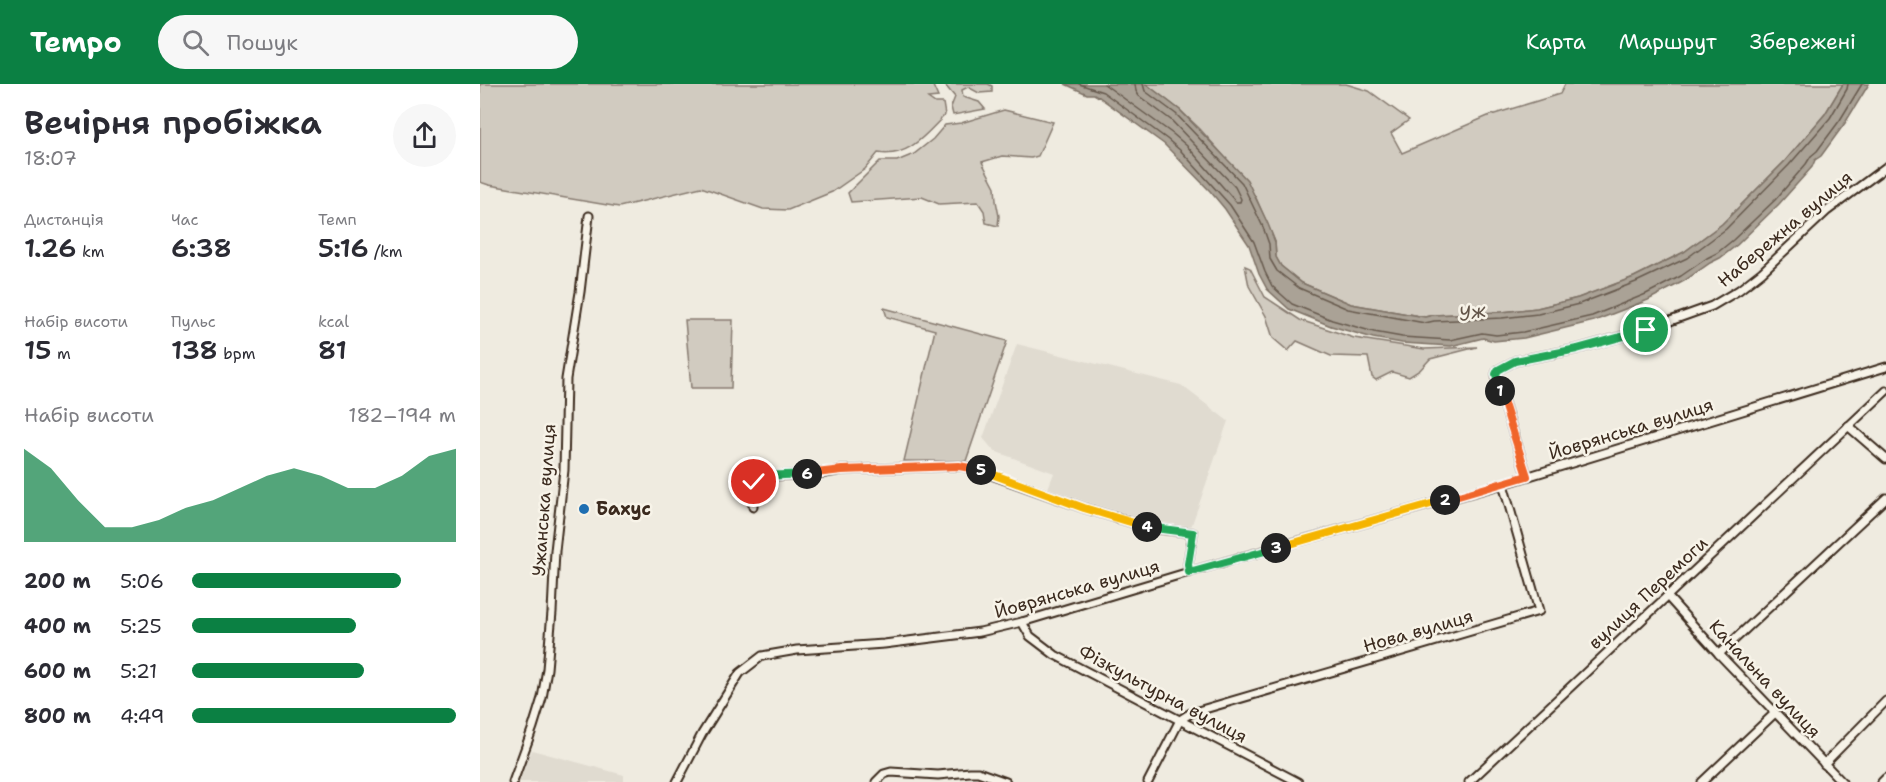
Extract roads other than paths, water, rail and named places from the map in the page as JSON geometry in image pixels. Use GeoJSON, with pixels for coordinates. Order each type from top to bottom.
{"type":"FeatureCollection","features":[{"type":"Feature","properties":{"kind":"street","name":"Набережна вулиця"},"geometry":{"type":"LineString","coordinates":[[1527,476],[1497,381],[1498,370],[1515,361],[1577,349],[1654,327],[1712,306],[1739,290],[1762,272],[1827,211],[1886,167]]}},
{"type":"Feature","properties":{"kind":"street","name":"Ужанська вулиця"},"geometry":{"type":"LineString","coordinates":[[513,782],[542,698],[547,669],[555,551],[564,470],[566,380],[589,216]]}},
{"type":"Feature","properties":{"kind":"street","name":"Йоврянська вулиця"},"geometry":{"type":"LineString","coordinates":[[677,782],[702,734],[737,678],[762,656],[798,650],[884,644],[980,632],[1022,622],[1189,572],[1503,484],[1886,366]]}},
{"type":"Feature","properties":{"kind":"street","name":"вулиця Перемоги"},"geometry":{"type":"LineString","coordinates":[[1469,782],[1886,391]]}},
{"type":"Feature","properties":{"kind":"street"},"geometry":{"type":"LineString","coordinates":[[1848,426],[1886,459]]}},
{"type":"Feature","properties":{"kind":"street"},"geometry":{"type":"LineString","coordinates":[[753,507],[754,482],[757,477],[761,476],[842,470],[959,466],[972,468],[1084,508],[1150,528],[1193,533],[1188,564],[1189,572]]}},
{"type":"Feature","properties":{"kind":"street","name":"Нова вулиця"},"geometry":{"type":"LineString","coordinates":[[1180,720],[1191,713],[1539,611],[1503,484]]}},
{"type":"Feature","properties":{"kind":"street"},"geometry":{"type":"LineString","coordinates":[[1719,654],[1886,498]]}},
{"type":"Feature","properties":{"kind":"street","name":"Канальна вулиця"},"geometry":{"type":"LineString","coordinates":[[1667,596],[1841,782]]}},
{"type":"Feature","properties":{"kind":"street","name":"Фізкультурна вулиця"},"geometry":{"type":"LineString","coordinates":[[1022,622],[1030,636],[1056,655],[1298,782]]}},
{"type":"Feature","properties":{"kind":"street"},"geometry":{"type":"LineString","coordinates":[[1824,764],[1886,701]]}},
{"type":"Feature","properties":{"kind":"street"},"geometry":{"type":"LineString","coordinates":[[1702,782],[1775,713]]}},
{"type":"Feature","properties":{"kind":"street"},"geometry":{"type":"LineString","coordinates":[[1148,782],[1180,720]]}},
{"type":"Feature","properties":{"kind":"street"},"geometry":{"type":"LineString","coordinates":[[876,782],[884,774],[891,772],[938,775],[970,771],[1006,782]]}},
{"type":"Feature","properties":{"kind":"street"},"geometry":{"type":"LineString","coordinates":[[1882,782],[1886,778]]}},
{"type":"Feature","properties":{"kind":"water"},"geometry":{"type":"Polygon","coordinates":[[[1065,84],[1146,84],[1180,110],[1247,180],[1268,224],[1275,242],[1276,257],[1281,266],[1302,283],[1351,304],[1425,317],[1537,308],[1578,298],[1634,277],[1684,252],[1722,224],[1785,161],[1825,114],[1843,84],[1869,84],[1821,156],[1815,160],[1812,167],[1779,204],[1737,245],[1684,281],[1648,300],[1594,321],[1524,338],[1494,341],[1483,338],[1451,346],[1402,343],[1373,338],[1331,326],[1289,309],[1267,289],[1249,245],[1225,209],[1164,144],[1099,97],[1065,84]]]}},
{"type":"Feature","properties":{"kind":"place","name":"Бахус"},"geometry":{"type":"Point","coordinates":[584,509]}},
{"type":"Feature","properties":{"kind":"water label","name":"Уж"},"geometry":{"type":"Point","coordinates":[1472,312]}}]}
